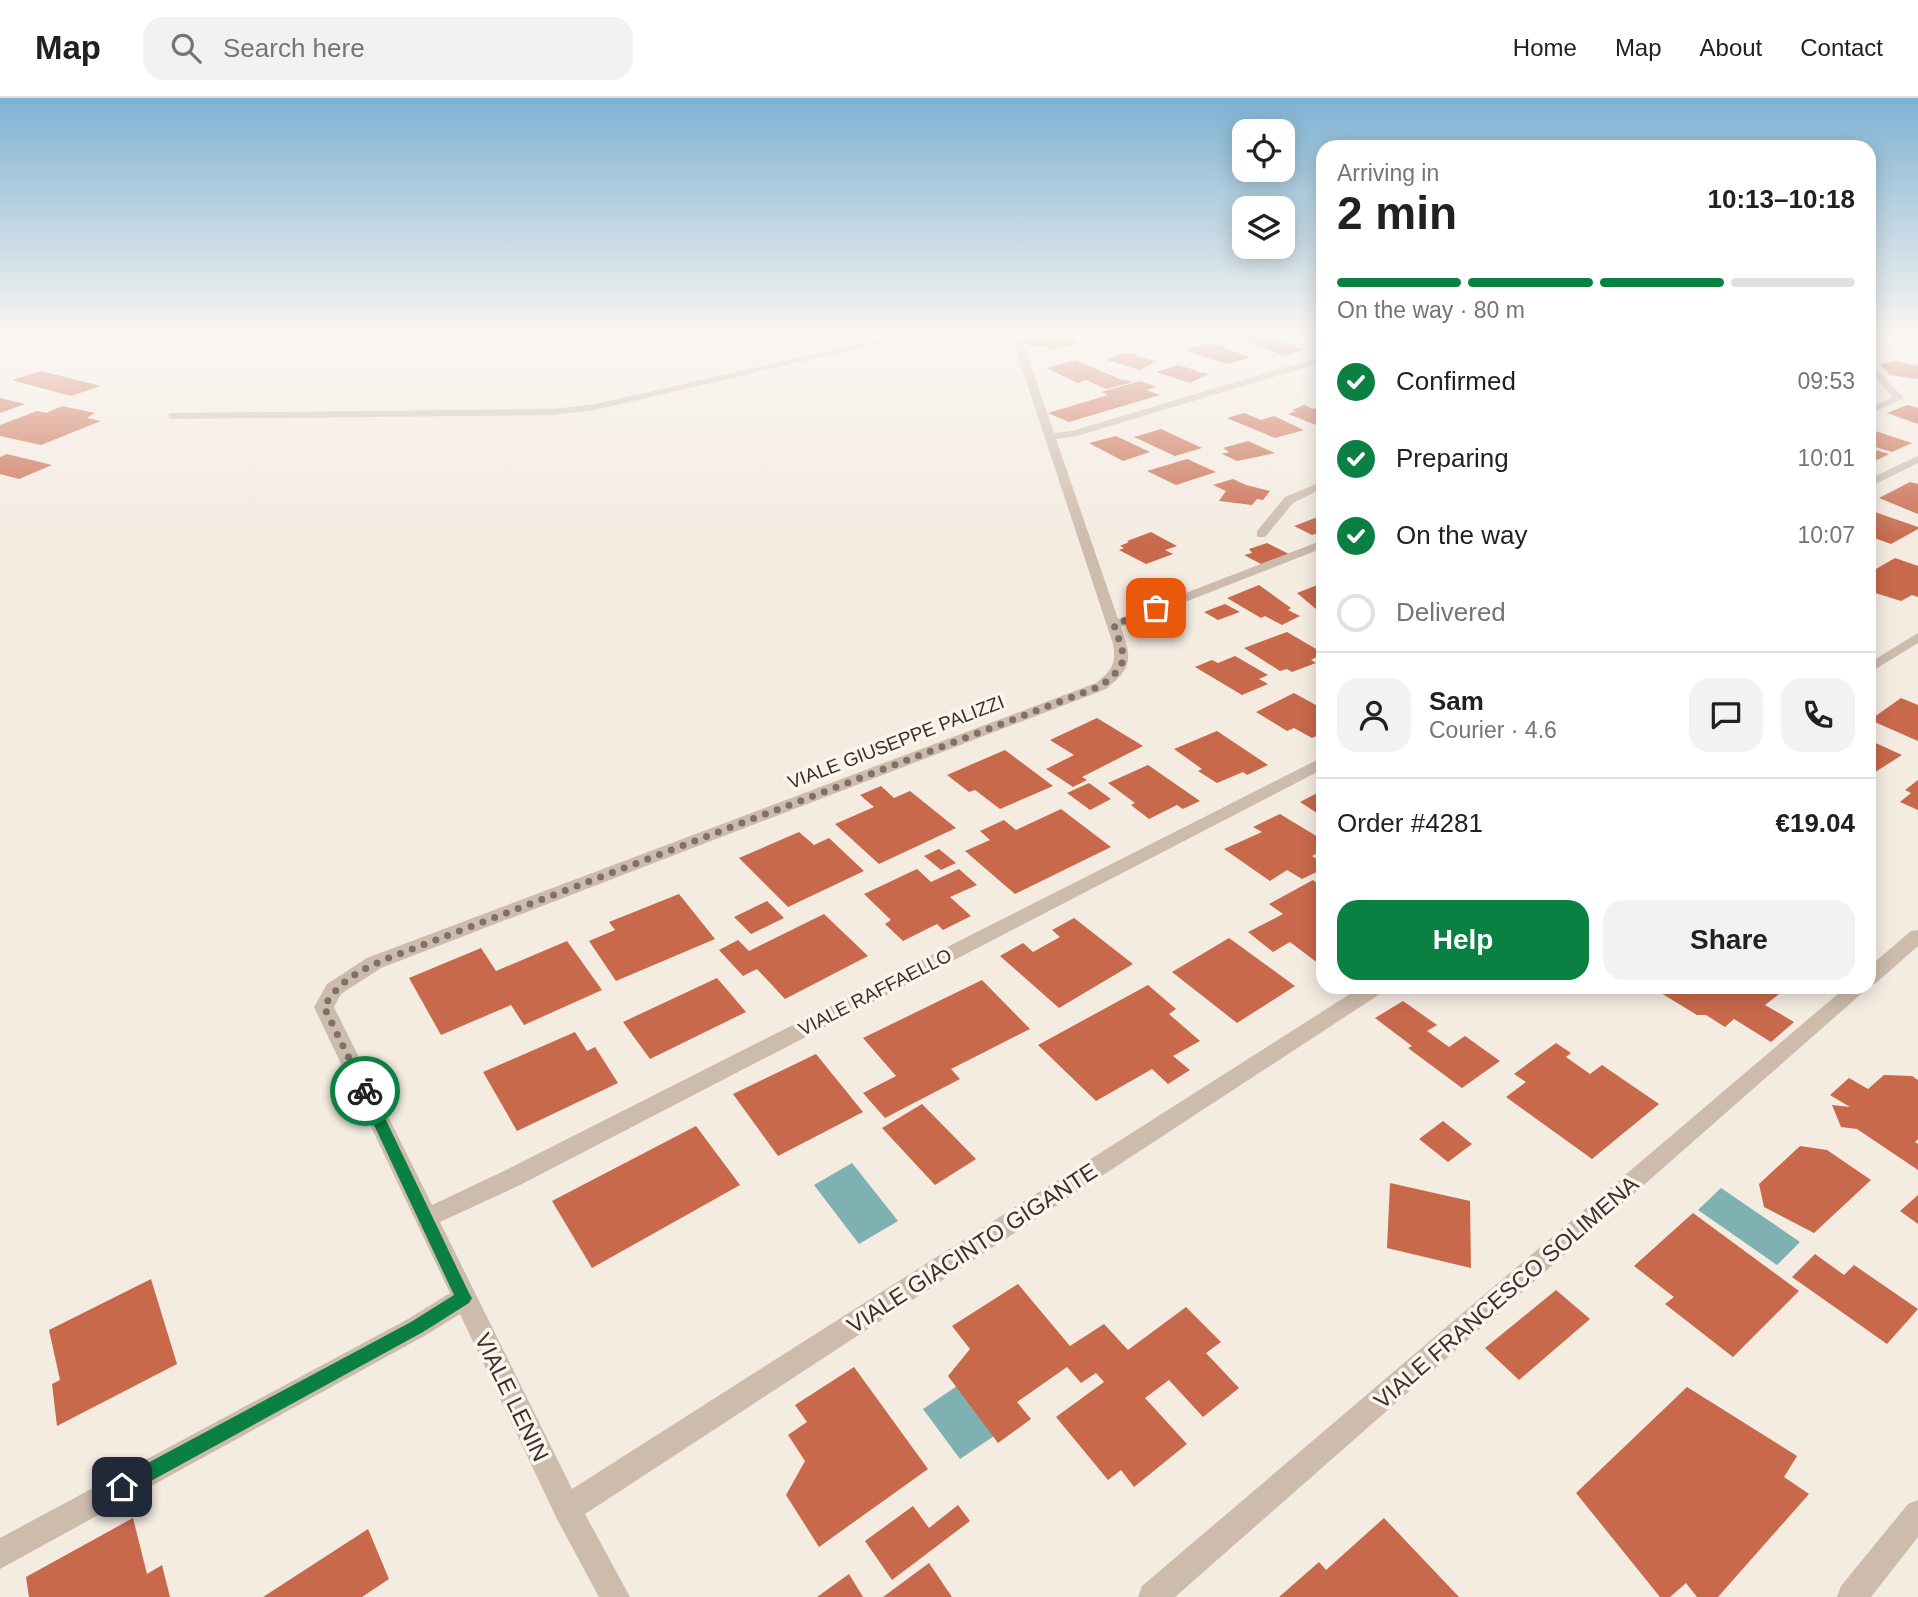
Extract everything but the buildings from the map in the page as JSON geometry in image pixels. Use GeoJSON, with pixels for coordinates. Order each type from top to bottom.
{"type":"FeatureCollection","features":[{"type":"Feature","properties":{"kind":"street"},"geometry":{"type":"LineString","coordinates":[[171,415],[553,412],[604,405]]}},
{"type":"Feature","properties":{"kind":"street","name":"VIALE GIUSEPPE PALIZZI"},"geometry":{"type":"LineString","coordinates":[[353,974],[399,954],[1101,686],[1120,670],[1125,658],[1039,405]]}},
{"type":"Feature","properties":{"kind":"street"},"geometry":{"type":"LineString","coordinates":[[1050,437],[1073,434],[1170,405]]}},
{"type":"Feature","properties":{"kind":"street"},"geometry":{"type":"LineString","coordinates":[[1876,480],[1918,459]]}},
{"type":"Feature","properties":{"kind":"street"},"geometry":{"type":"LineString","coordinates":[[1261,534],[1289,500],[1316,487]]}},
{"type":"Feature","properties":{"kind":"street"},"geometry":{"type":"LineString","coordinates":[[1114,625],[1316,547]]}},
{"type":"Feature","properties":{"kind":"street"},"geometry":{"type":"LineString","coordinates":[[1876,664],[1918,637]]}},
{"type":"Feature","properties":{"kind":"street","name":"VIALE RAFFAELLO"},"geometry":{"type":"LineString","coordinates":[[426,1218],[512,1178],[1316,767]]}},
{"type":"Feature","properties":{"kind":"street"},"geometry":{"type":"LineString","coordinates":[[1876,972],[1918,936]]}},
{"type":"Feature","properties":{"kind":"street","name":"VIALE LENIN"},"geometry":{"type":"LineString","coordinates":[[353,974],[334,989],[324,1007],[567,1508],[615,1597]]}},
{"type":"Feature","properties":{"kind":"street","name":"VIALE GIACINTO GIGANTE"},"geometry":{"type":"LineString","coordinates":[[567,1508],[1365,994]]}},
{"type":"Feature","properties":{"kind":"street","name":"VIALE FRANCESCO SOLIMENA"},"geometry":{"type":"LineString","coordinates":[[1153,1597],[1851,994]]}},
{"type":"Feature","properties":{"kind":"street"},"geometry":{"type":"LineString","coordinates":[[0,1553],[417,1327],[464,1298]]}},
{"type":"Feature","properties":{"kind":"street"},"geometry":{"type":"LineString","coordinates":[[1852,1597],[1918,1514]]}},
{"type":"Feature","properties":{"kind":"water"},"geometry":{"type":"Polygon","coordinates":[[[852,1163],[898,1221],[859,1244],[814,1185],[852,1163]]]}},
{"type":"Feature","properties":{"kind":"water"},"geometry":{"type":"Polygon","coordinates":[[[1721,1188],[1800,1242],[1777,1265],[1698,1210],[1721,1188]]]}},
{"type":"Feature","properties":{"kind":"water"},"geometry":{"type":"Polygon","coordinates":[[[957,1386],[994,1436],[960,1459],[923,1409],[957,1386]]]}},
{"type":"Feature","properties":{"kind":"way so far"},"geometry":{"type":"LineString","coordinates":[[365,1091],[324,1007],[334,989],[353,974],[374,963],[1101,686],[1120,670],[1125,658],[1114,625],[1156,608]]}},
{"type":"Feature","properties":{"kind":"route"},"geometry":{"type":"LineString","coordinates":[[122,1487],[417,1327],[464,1298],[365,1091]]}}]}
